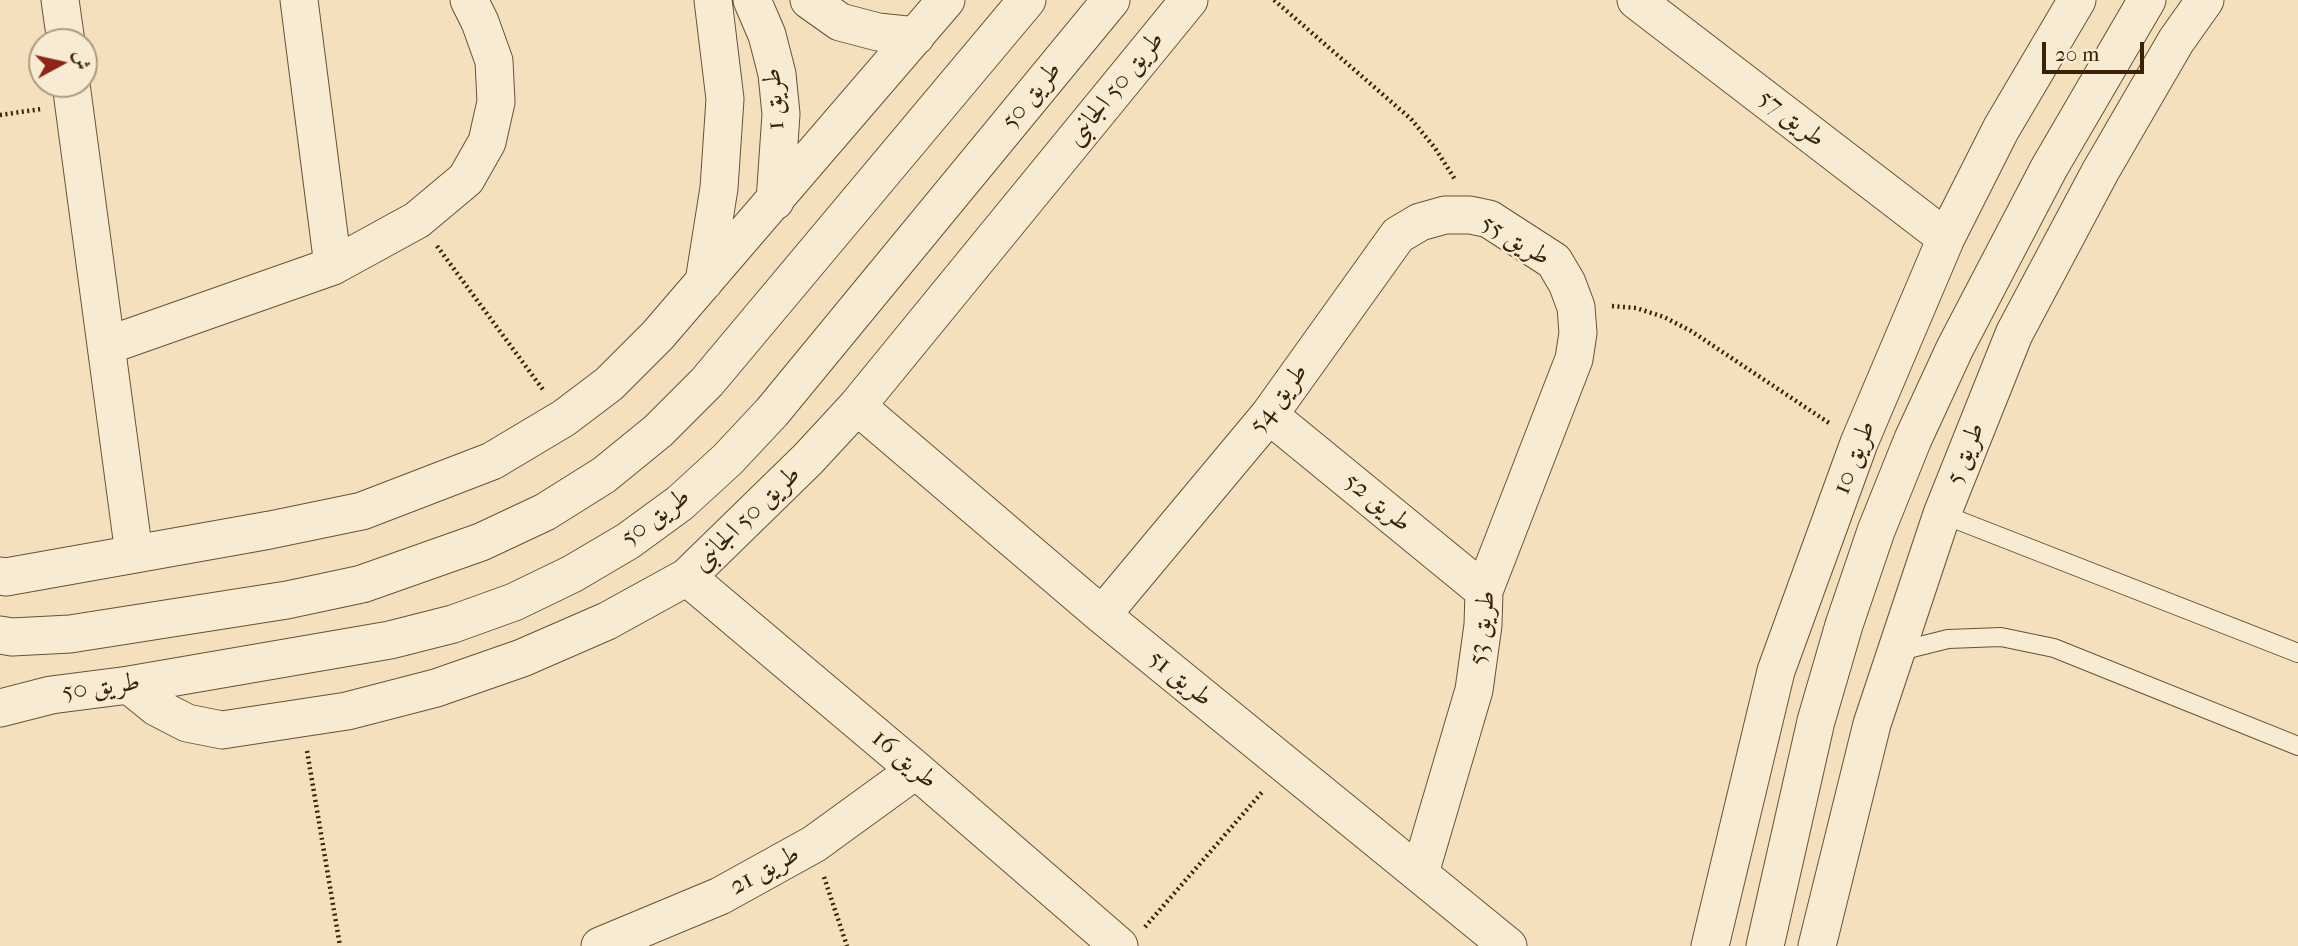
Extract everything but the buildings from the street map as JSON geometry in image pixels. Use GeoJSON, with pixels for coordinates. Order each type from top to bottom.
{"type":"FeatureCollection","features":[{"type":"Feature","properties":{"kind":"street"},"geometry":{"type":"LineString","coordinates":[[60,0],[63,28]]}},
{"type":"Feature","properties":{"kind":"street"},"geometry":{"type":"LineString","coordinates":[[299,0],[332,266]]}},
{"type":"Feature","properties":{"kind":"street"},"geometry":{"type":"LineString","coordinates":[[106,346],[332,266],[418,220],[466,178],[486,142],[496,102],[494,61],[470,0]]}},
{"type":"Feature","properties":{"kind":"street"},"geometry":{"type":"LineString","coordinates":[[704,282],[719,188],[725,99],[713,0]]}},
{"type":"Feature","properties":{"kind":"street","name":"طريق 1"},"geometry":{"type":"LineString","coordinates":[[752,0],[767,35],[777,74],[780,114],[775,201]]}},
{"type":"Feature","properties":{"kind":"street"},"geometry":{"type":"LineString","coordinates":[[809,0],[840,22],[878,32],[916,36]]}},
{"type":"Feature","properties":{"kind":"street"},"geometry":{"type":"LineString","coordinates":[[0,576],[362,511],[492,461],[564,418],[608,384],[658,335],[946,0]]}},
{"type":"Feature","properties":{"kind":"street"},"geometry":{"type":"LineString","coordinates":[[0,635],[12,637],[71,634],[287,600],[362,584],[481,542],[545,512],[604,475],[658,432],[708,382],[1027,0]]}},
{"type":"Feature","properties":{"kind":"street","name":"طريق 50"},"geometry":{"type":"LineString","coordinates":[[0,708],[51,695],[129,685],[390,640],[453,624],[514,602],[561,580],[628,541],[680,503],[728,460],[772,412],[1111,0]]}},
{"type":"Feature","properties":{"kind":"street","name":"طريق 50 الجانبى"},"geometry":{"type":"LineString","coordinates":[[129,685],[156,708],[187,723],[222,730],[347,711],[436,688],[522,658],[607,621],[687,577],[808,460],[857,406],[1189,0]]}},
{"type":"Feature","properties":{"kind":"street","name":"طريق 57"},"geometry":{"type":"LineString","coordinates":[[1636,0],[1946,238]]}},
{"type":"Feature","properties":{"kind":"street","name":"طريق 10"},"geometry":{"type":"LineString","coordinates":[[1710,946],[1776,671],[1859,443],[1946,238],[2001,129],[2077,0]]}},
{"type":"Feature","properties":{"kind":"street","name":"طريق 5"},"geometry":{"type":"LineString","coordinates":[[1765,946],[1816,721],[1840,637],[1876,531],[1908,450],[1955,348],[2049,168],[2147,0]]}},
{"type":"Feature","properties":{"kind":"street","name":"طريق 5"},"geometry":{"type":"LineString","coordinates":[[1817,946],[1872,724],[1941,514],[2014,334],[2100,172],[2176,41],[2205,0]]}},
{"type":"Feature","properties":{"kind":"street"},"geometry":{"type":"LineString","coordinates":[[73,98],[134,554]]}},
{"type":"Feature","properties":{"kind":"street","name":"طريق 54"},"geometry":{"type":"LineString","coordinates":[[1102,615],[1269,415],[1398,234],[1420,222],[1445,215],[1470,215]]}},
{"type":"Feature","properties":{"kind":"street","name":"طريق 55"},"geometry":{"type":"LineString","coordinates":[[1470,215],[1489,219],[1553,261],[1567,283],[1576,307]]}},
{"type":"Feature","properties":{"kind":"street","name":"طريق 53"},"geometry":{"type":"LineString","coordinates":[[1420,873],[1474,690],[1483,625],[1484,591],[1574,359],[1578,333],[1576,307]]}},
{"type":"Feature","properties":{"kind":"street","name":"طريق 51"},"geometry":{"type":"LineString","coordinates":[[857,406],[1102,615],[1508,946]]}},
{"type":"Feature","properties":{"kind":"street","name":"طريق 52"},"geometry":{"type":"LineString","coordinates":[[1269,415],[1484,591]]}},
{"type":"Feature","properties":{"kind":"street","name":"طريق 16"},"geometry":{"type":"LineString","coordinates":[[687,577],[916,770],[1128,941]]}},
{"type":"Feature","properties":{"kind":"street","name":"طريق 21"},"geometry":{"type":"LineString","coordinates":[[600,946],[720,896],[814,844],[916,770]]}},
{"type":"Feature","properties":{"kind":"lane"},"geometry":{"type":"LineString","coordinates":[[1941,514],[2298,653]]}},
{"type":"Feature","properties":{"kind":"lane"},"geometry":{"type":"LineString","coordinates":[[1896,652],[1948,639],[2001,637],[2054,648],[2298,746]]}},
{"type":"Feature","properties":{"kind":"path"},"geometry":{"type":"LineString","coordinates":[[1274,0],[1411,119],[1436,148],[1455,180],[1470,215]]}},
{"type":"Feature","properties":{"kind":"path"},"geometry":{"type":"LineString","coordinates":[[418,220],[564,418]]}},
{"type":"Feature","properties":{"kind":"path"},"geometry":{"type":"LineString","coordinates":[[1576,307],[1606,305],[1636,308],[1664,317],[1691,331],[1859,443]]}},
{"type":"Feature","properties":{"kind":"path"},"geometry":{"type":"LineString","coordinates":[[302,719],[341,946]]}},
{"type":"Feature","properties":{"kind":"path"},"geometry":{"type":"LineString","coordinates":[[1128,941],[1286,764]]}},
{"type":"Feature","properties":{"kind":"path"},"geometry":{"type":"LineString","coordinates":[[814,844],[847,946]]}}]}
